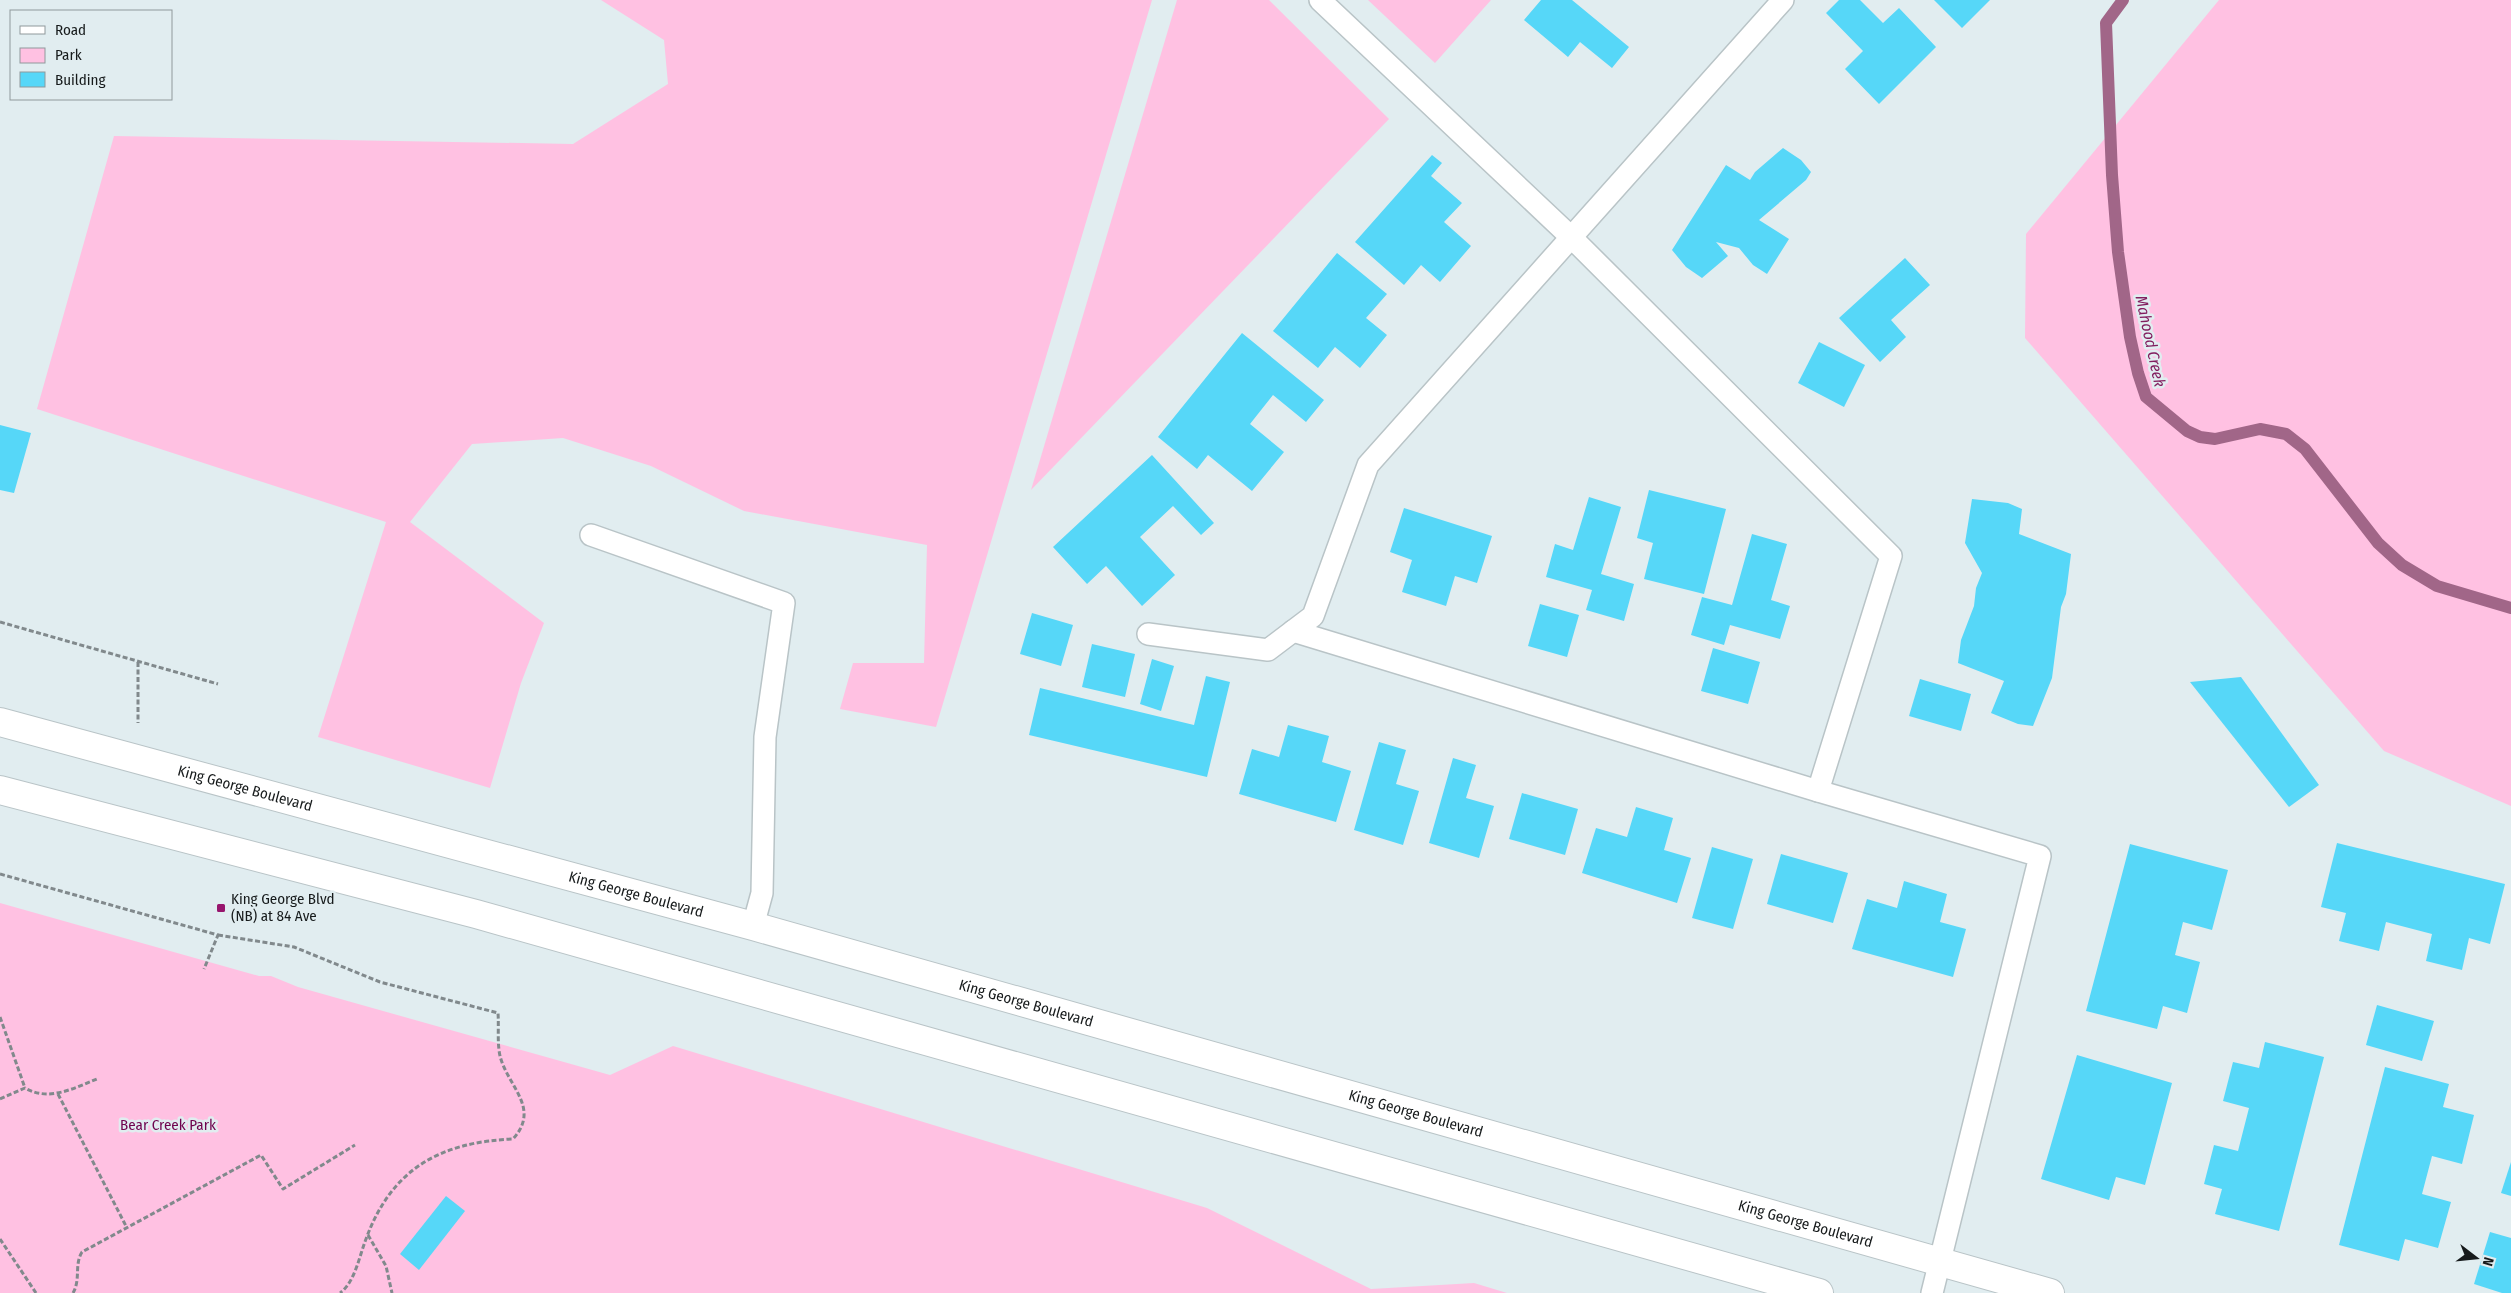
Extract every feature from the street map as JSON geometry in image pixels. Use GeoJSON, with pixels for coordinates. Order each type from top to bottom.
{"type":"FeatureCollection","features":[{"type":"Feature","properties":{"kind":"main road","name":"King George Boulevard"},"geometry":{"type":"LineString","coordinates":[[0,722],[495,854],[2050,1293]]}},
{"type":"Feature","properties":{"kind":"main road"},"geometry":{"type":"LineString","coordinates":[[0,790],[476,914],[1819,1293]]}},
{"type":"Feature","properties":{"kind":"lane"},"geometry":{"type":"LineString","coordinates":[[1320,0],[1572,238],[1891,556],[1818,791]]}},
{"type":"Feature","properties":{"kind":"lane"},"geometry":{"type":"LineString","coordinates":[[1148,634],[1268,650],[1313,616],[1368,465],[1783,0]]}},
{"type":"Feature","properties":{"kind":"lane"},"geometry":{"type":"LineString","coordinates":[[591,535],[784,603],[765,737],[762,893],[753,926]]}},
{"type":"Feature","properties":{"kind":"lane"},"geometry":{"type":"LineString","coordinates":[[1293,631],[1818,791],[2040,856],[1932,1293]]}},
{"type":"Feature","properties":{"kind":"path"},"geometry":{"type":"LineString","coordinates":[[0,622],[218,684]]}},
{"type":"Feature","properties":{"kind":"path"},"geometry":{"type":"LineString","coordinates":[[135,759],[138,716],[138,662]]}},
{"type":"Feature","properties":{"kind":"path"},"geometry":{"type":"LineString","coordinates":[[0,874],[218,935],[294,947],[380,982],[498,1013],[500,1054],[506,1072],[522,1102],[525,1121],[520,1131],[513,1139],[482,1141],[453,1149],[422,1162],[403,1179],[382,1205],[367,1235],[348,1287],[340,1293]]}},
{"type":"Feature","properties":{"kind":"path"},"geometry":{"type":"LineString","coordinates":[[204,969],[218,935]]}},
{"type":"Feature","properties":{"kind":"path"},"geometry":{"type":"LineString","coordinates":[[0,1017],[25,1088],[36,1094],[58,1094],[97,1079]]}},
{"type":"Feature","properties":{"kind":"path"},"geometry":{"type":"LineString","coordinates":[[0,1099],[25,1088]]}},
{"type":"Feature","properties":{"kind":"path"},"geometry":{"type":"LineString","coordinates":[[58,1094],[127,1228]]}},
{"type":"Feature","properties":{"kind":"path"},"geometry":{"type":"LineString","coordinates":[[73,1293],[78,1283],[77,1259],[82,1252],[261,1155],[283,1189],[355,1145]]}},
{"type":"Feature","properties":{"kind":"path"},"geometry":{"type":"LineString","coordinates":[[367,1235],[386,1266],[392,1293]]}},
{"type":"Feature","properties":{"kind":"path"},"geometry":{"type":"LineString","coordinates":[[0,1239],[36,1293]]}},
{"type":"Feature","properties":{"kind":"green space"},"geometry":{"type":"Polygon","coordinates":[[[601,0],[1152,0],[936,727],[840,709],[853,663],[924,663],[927,545],[744,511],[651,466],[563,438],[472,444],[410,522],[544,623],[521,683],[490,788],[318,737],[386,522],[37,409],[114,136],[573,144],[668,84],[664,40],[601,0]]]}},
{"type":"Feature","properties":{"kind":"green space"},"geometry":{"type":"Polygon","coordinates":[[[1177,0],[1269,0],[1389,119],[1031,490],[1177,0]]]}},
{"type":"Feature","properties":{"kind":"green space"},"geometry":{"type":"Polygon","coordinates":[[[1368,0],[1491,0],[1435,63],[1368,0]]]}},
{"type":"Feature","properties":{"kind":"green space"},"geometry":{"type":"Polygon","coordinates":[[[2219,0],[2511,0],[2511,806],[2384,751],[2025,338],[2026,234],[2219,0]]]}},
{"type":"Feature","properties":{"kind":"green space","name":"Bear Creek Park"},"geometry":{"type":"Polygon","coordinates":[[[0,903],[259,976],[271,976],[298,987],[610,1075],[673,1046],[1207,1208],[1371,1289],[1474,1283],[1507,1293],[0,1293],[0,903]]]}},
{"type":"Feature","properties":{"kind":"building"},"geometry":{"type":"Polygon","coordinates":[[[1541,0],[1572,0],[1629,47],[1612,68],[1580,42],[1568,57],[1524,20],[1541,0]]]}},
{"type":"Feature","properties":{"kind":"building"},"geometry":{"type":"Polygon","coordinates":[[[1839,0],[1860,0],[1883,23],[1899,8],[1936,47],[1879,104],[1845,69],[1863,51],[1826,13],[1839,0]]]}},
{"type":"Feature","properties":{"kind":"building"},"geometry":{"type":"Polygon","coordinates":[[[1934,0],[1990,0],[1962,28],[1934,0]]]}},
{"type":"Feature","properties":{"kind":"building"},"geometry":{"type":"Polygon","coordinates":[[[1783,148],[1801,160],[1811,172],[1806,180],[1759,220],[1789,239],[1767,274],[1753,265],[1739,248],[1716,242],[1728,256],[1702,278],[1686,267],[1672,250],[1726,165],[1750,180],[1755,172],[1783,148]]]}},
{"type":"Feature","properties":{"kind":"building"},"geometry":{"type":"Polygon","coordinates":[[[1432,155],[1442,163],[1431,176],[1462,203],[1444,222],[1471,246],[1440,282],[1421,265],[1404,285],[1355,242],[1432,155]]]}},
{"type":"Feature","properties":{"kind":"building"},"geometry":{"type":"Polygon","coordinates":[[[1337,253],[1387,294],[1366,318],[1387,335],[1360,368],[1335,347],[1318,368],[1273,331],[1337,253]]]}},
{"type":"Feature","properties":{"kind":"building"},"geometry":{"type":"Polygon","coordinates":[[[1905,258],[1930,285],[1891,320],[1906,337],[1880,362],[1839,318],[1905,258]]]}},
{"type":"Feature","properties":{"kind":"building"},"geometry":{"type":"Polygon","coordinates":[[[1242,333],[1324,400],[1306,422],[1273,395],[1250,424],[1284,452],[1252,491],[1208,455],[1197,469],[1158,437],[1242,333]]]}},
{"type":"Feature","properties":{"kind":"building"},"geometry":{"type":"Polygon","coordinates":[[[1819,342],[1865,365],[1844,407],[1798,383],[1819,342]]]}},
{"type":"Feature","properties":{"kind":"building"},"geometry":{"type":"Polygon","coordinates":[[[0,425],[31,433],[14,493],[0,490],[0,425]]]}},
{"type":"Feature","properties":{"kind":"building"},"geometry":{"type":"Polygon","coordinates":[[[1152,455],[1214,523],[1201,535],[1173,506],[1140,537],[1175,575],[1142,606],[1106,566],[1087,584],[1053,547],[1152,455]]]}},
{"type":"Feature","properties":{"kind":"building"},"geometry":{"type":"Polygon","coordinates":[[[1649,490],[1726,509],[1704,594],[1644,579],[1653,543],[1637,538],[1649,490]]]}},
{"type":"Feature","properties":{"kind":"building"},"geometry":{"type":"Polygon","coordinates":[[[1589,497],[1621,507],[1601,574],[1634,584],[1624,621],[1586,610],[1592,590],[1546,577],[1555,544],[1573,550],[1589,497]]]}},
{"type":"Feature","properties":{"kind":"building"},"geometry":{"type":"Polygon","coordinates":[[[1972,499],[2008,503],[2022,509],[2019,534],[2071,554],[2066,594],[2061,607],[2052,678],[2033,726],[2018,724],[1991,713],[2004,681],[1958,663],[1961,640],[1974,606],[1976,588],[1982,573],[1965,543],[1972,499]]]}},
{"type":"Feature","properties":{"kind":"building"},"geometry":{"type":"Polygon","coordinates":[[[1404,508],[1492,536],[1477,583],[1455,576],[1446,606],[1402,592],[1412,560],[1390,552],[1404,508]]]}},
{"type":"Feature","properties":{"kind":"building"},"geometry":{"type":"Polygon","coordinates":[[[1752,534],[1787,544],[1771,600],[1790,606],[1780,639],[1730,625],[1724,645],[1691,635],[1702,597],[1732,605],[1752,534]]]}},
{"type":"Feature","properties":{"kind":"building"},"geometry":{"type":"Polygon","coordinates":[[[1540,604],[1579,615],[1567,657],[1528,646],[1540,604]]]}},
{"type":"Feature","properties":{"kind":"building"},"geometry":{"type":"Polygon","coordinates":[[[1032,613],[1073,625],[1061,666],[1020,654],[1032,613]]]}},
{"type":"Feature","properties":{"kind":"building"},"geometry":{"type":"Polygon","coordinates":[[[1092,644],[1135,654],[1125,697],[1082,687],[1092,644]]]}},
{"type":"Feature","properties":{"kind":"building"},"geometry":{"type":"Polygon","coordinates":[[[1713,648],[1760,662],[1748,704],[1701,691],[1713,648]]]}},
{"type":"Feature","properties":{"kind":"building"},"geometry":{"type":"Polygon","coordinates":[[[1152,659],[1174,666],[1161,711],[1140,704],[1152,659]]]}},
{"type":"Feature","properties":{"kind":"building"},"geometry":{"type":"Polygon","coordinates":[[[1206,676],[1230,682],[1207,777],[1029,735],[1040,688],[1194,725],[1206,676]]]}},
{"type":"Feature","properties":{"kind":"building"},"geometry":{"type":"Polygon","coordinates":[[[2241,677],[2319,785],[2289,807],[2190,682],[2241,677]]]}},
{"type":"Feature","properties":{"kind":"building"},"geometry":{"type":"Polygon","coordinates":[[[1920,679],[1971,694],[1961,731],[1909,716],[1920,679]]]}},
{"type":"Feature","properties":{"kind":"building"},"geometry":{"type":"Polygon","coordinates":[[[1288,725],[1329,736],[1322,762],[1351,771],[1336,822],[1239,794],[1252,749],[1279,757],[1288,725]]]}},
{"type":"Feature","properties":{"kind":"building"},"geometry":{"type":"Polygon","coordinates":[[[1379,742],[1406,750],[1396,784],[1419,791],[1403,845],[1354,830],[1379,742]]]}},
{"type":"Feature","properties":{"kind":"building"},"geometry":{"type":"Polygon","coordinates":[[[1453,758],[1476,765],[1466,798],[1494,806],[1479,858],[1429,843],[1453,758]]]}},
{"type":"Feature","properties":{"kind":"building"},"geometry":{"type":"Polygon","coordinates":[[[1522,793],[1578,809],[1565,855],[1509,839],[1522,793]]]}},
{"type":"Feature","properties":{"kind":"building"},"geometry":{"type":"Polygon","coordinates":[[[1636,807],[1673,818],[1664,850],[1691,858],[1677,903],[1582,873],[1596,828],[1627,837],[1636,807]]]}},
{"type":"Feature","properties":{"kind":"building"},"geometry":{"type":"Polygon","coordinates":[[[2337,843],[2505,884],[2490,944],[2469,938],[2462,970],[2426,961],[2432,934],[2386,922],[2379,951],[2339,941],[2346,913],[2321,907],[2337,843]]]}},
{"type":"Feature","properties":{"kind":"building"},"geometry":{"type":"Polygon","coordinates":[[[2130,844],[2228,870],[2212,930],[2183,922],[2175,955],[2200,962],[2187,1013],[2163,1006],[2157,1029],[2086,1011],[2130,844]]]}},
{"type":"Feature","properties":{"kind":"building"},"geometry":{"type":"Polygon","coordinates":[[[1712,847],[1753,859],[1733,929],[1692,918],[1712,847]]]}},
{"type":"Feature","properties":{"kind":"building"},"geometry":{"type":"Polygon","coordinates":[[[1781,854],[1848,873],[1833,923],[1767,904],[1781,854]]]}},
{"type":"Feature","properties":{"kind":"building"},"geometry":{"type":"Polygon","coordinates":[[[1904,881],[1947,894],[1940,922],[1966,929],[1953,977],[1852,949],[1867,899],[1897,908],[1904,881]]]}},
{"type":"Feature","properties":{"kind":"building"},"geometry":{"type":"Polygon","coordinates":[[[2377,1005],[2434,1021],[2422,1061],[2366,1045],[2377,1005]]]}},
{"type":"Feature","properties":{"kind":"building"},"geometry":{"type":"Polygon","coordinates":[[[2265,1042],[2324,1057],[2279,1231],[2215,1214],[2222,1189],[2204,1184],[2214,1145],[2238,1151],[2249,1108],[2223,1101],[2233,1062],[2259,1068],[2265,1042]]]}},
{"type":"Feature","properties":{"kind":"building"},"geometry":{"type":"Polygon","coordinates":[[[2077,1055],[2172,1083],[2145,1185],[2116,1177],[2109,1200],[2041,1179],[2077,1055]]]}},
{"type":"Feature","properties":{"kind":"building"},"geometry":{"type":"Polygon","coordinates":[[[2385,1067],[2449,1084],[2443,1107],[2474,1115],[2462,1164],[2432,1156],[2422,1194],[2451,1202],[2438,1248],[2405,1239],[2399,1261],[2339,1245],[2385,1067]]]}},
{"type":"Feature","properties":{"kind":"building"},"geometry":{"type":"Polygon","coordinates":[[[2511,1162],[2511,1196],[2501,1193],[2511,1162]]]}},
{"type":"Feature","properties":{"kind":"building"},"geometry":{"type":"Polygon","coordinates":[[[446,1196],[465,1211],[419,1270],[400,1254],[446,1196]]]}},
{"type":"Feature","properties":{"kind":"building"},"geometry":{"type":"Polygon","coordinates":[[[2490,1232],[2511,1238],[2511,1293],[2502,1293],[2474,1284],[2490,1232]]]}},
{"type":"Feature","properties":{"kind":"waterway","name":"Mahood Creek"},"geometry":{"type":"LineString","coordinates":[[2123,0],[2106,23],[2112,175],[2118,252],[2130,337],[2138,373],[2146,397],[2187,431],[2200,437],[2215,439],[2260,429],[2286,434],[2305,449],[2378,543],[2402,565],[2437,586],[2511,608]]}},
{"type":"Feature","properties":{"kind":"place","name":"King George Blvd (NB) at 84 Ave"},"geometry":{"type":"Point","coordinates":[221,908]}}]}
